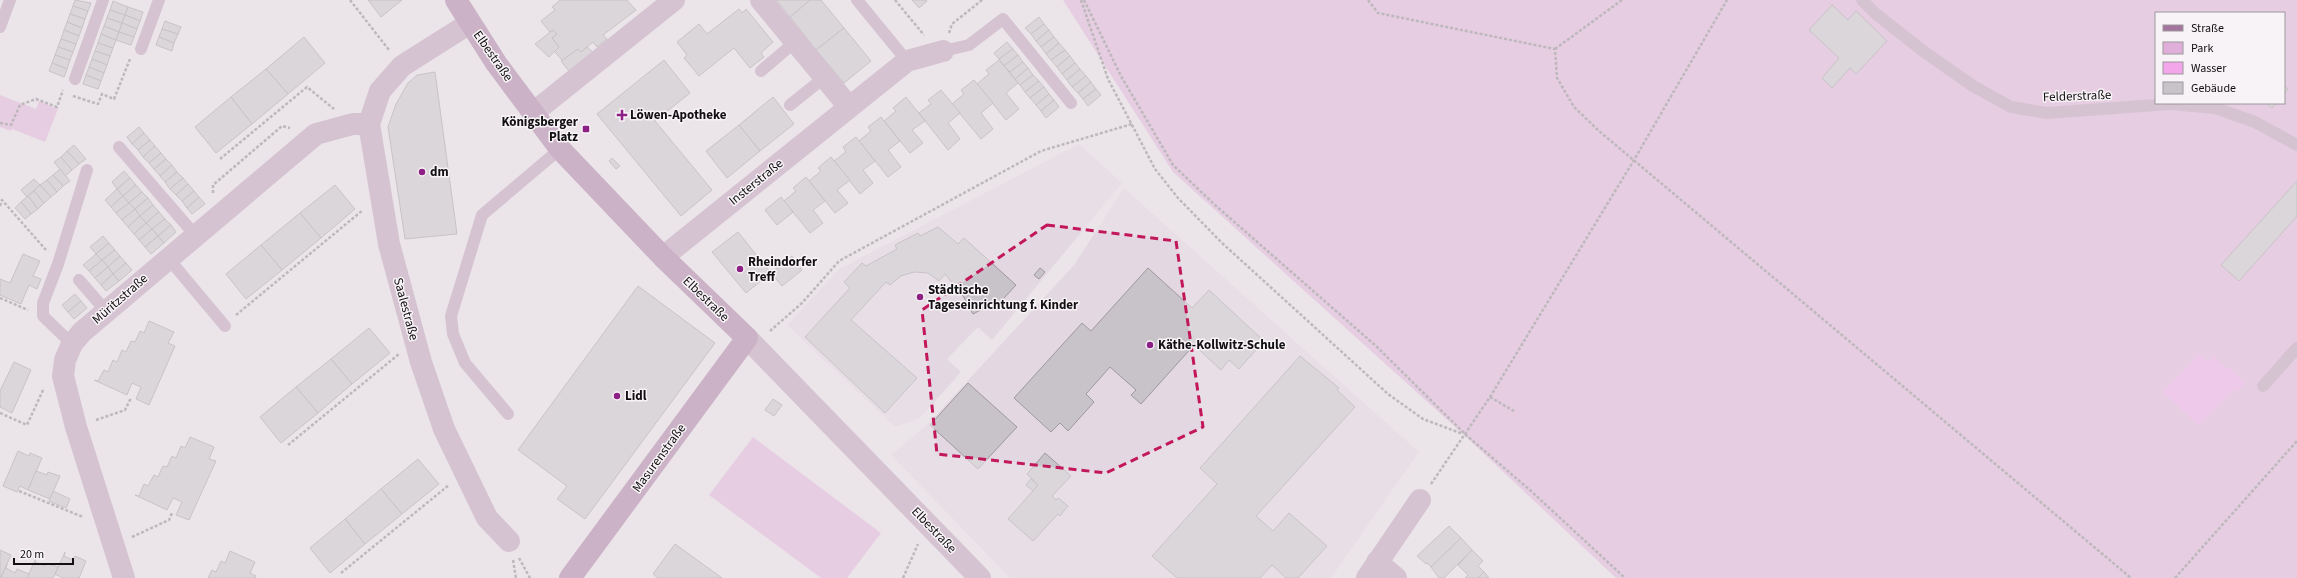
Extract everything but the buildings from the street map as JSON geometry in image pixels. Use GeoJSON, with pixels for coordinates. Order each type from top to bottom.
{"type":"FeatureCollection","features":[{"type":"Feature","properties":{"kind":"main road","name":"Elbestraße"},"geometry":{"type":"LineString","coordinates":[[464,8],[533,113],[560,149],[663,257],[751,341]]}},
{"type":"Feature","properties":{"kind":"main road","name":"Masurenstraße"},"geometry":{"type":"LineString","coordinates":[[570,578],[751,341]]}},
{"type":"Feature","properties":{"kind":"street"},"geometry":{"type":"LineString","coordinates":[[533,113],[674,0]]}},
{"type":"Feature","properties":{"kind":"street"},"geometry":{"type":"LineString","coordinates":[[761,0],[849,106]]}},
{"type":"Feature","properties":{"kind":"street","name":"Saalestraße"},"geometry":{"type":"LineString","coordinates":[[464,8],[402,66],[380,91],[361,124],[380,196],[389,244],[414,342],[444,429],[487,518],[510,541]]}},
{"type":"Feature","properties":{"kind":"street","name":"Insterstraße"},"geometry":{"type":"LineString","coordinates":[[663,257],[849,106],[907,61],[940,51]]}},
{"type":"Feature","properties":{"kind":"street","name":"Müritzstraße"},"geometry":{"type":"LineString","coordinates":[[124,578],[76,427],[63,376],[65,360],[72,344],[82,332],[106,311],[316,134],[361,124]]}},
{"type":"Feature","properties":{"kind":"street","name":"Elbestraße"},"geometry":{"type":"LineString","coordinates":[[751,341],[980,578]]}},
{"type":"Feature","properties":{"kind":"street"},"geometry":{"type":"LineString","coordinates":[[1396,578],[1372,570],[1420,500]]}},
{"type":"Feature","properties":{"kind":"lane"},"geometry":{"type":"LineString","coordinates":[[0,27],[10,0]]}},
{"type":"Feature","properties":{"kind":"lane"},"geometry":{"type":"LineString","coordinates":[[75,79],[103,0]]}},
{"type":"Feature","properties":{"kind":"lane"},"geometry":{"type":"LineString","coordinates":[[141,49],[159,0]]}},
{"type":"Feature","properties":{"kind":"lane"},"geometry":{"type":"LineString","coordinates":[[857,0],[907,61]]}},
{"type":"Feature","properties":{"kind":"lane","name":"Felderstraße"},"geometry":{"type":"LineString","coordinates":[[1862,0],[1876,14],[1929,56],[1973,86],[2011,107],[2047,113],[2170,104],[2215,108],[2256,122],[2297,145]]}},
{"type":"Feature","properties":{"kind":"lane"},"geometry":{"type":"LineString","coordinates":[[940,51],[969,45],[1003,19],[1071,103]]}},
{"type":"Feature","properties":{"kind":"lane"},"geometry":{"type":"LineString","coordinates":[[761,71],[795,42]]}},
{"type":"Feature","properties":{"kind":"lane"},"geometry":{"type":"LineString","coordinates":[[790,106],[825,77]]}},
{"type":"Feature","properties":{"kind":"lane"},"geometry":{"type":"LineString","coordinates":[[119,147],[195,235]]}},
{"type":"Feature","properties":{"kind":"lane"},"geometry":{"type":"LineString","coordinates":[[508,414],[465,363],[454,334],[451,316],[482,214],[560,149]]}},
{"type":"Feature","properties":{"kind":"lane"},"geometry":{"type":"LineString","coordinates":[[72,344],[44,316],[43,303],[58,264],[87,170]]}},
{"type":"Feature","properties":{"kind":"lane"},"geometry":{"type":"LineString","coordinates":[[168,258],[224,326]]}},
{"type":"Feature","properties":{"kind":"lane"},"geometry":{"type":"LineString","coordinates":[[79,280],[106,311]]}},
{"type":"Feature","properties":{"kind":"lane"},"geometry":{"type":"LineString","coordinates":[[2263,386],[2297,348]]}},
{"type":"Feature","properties":{"kind":"path"},"geometry":{"type":"LineString","coordinates":[[350,0],[402,66]]}},
{"type":"Feature","properties":{"kind":"path"},"geometry":{"type":"LineString","coordinates":[[895,0],[940,51],[952,24],[982,0]]}},
{"type":"Feature","properties":{"kind":"path"},"geometry":{"type":"LineString","coordinates":[[1082,0],[1108,79],[1155,169],[1178,198],[1221,242],[1388,394],[1423,418],[1466,435]]}},
{"type":"Feature","properties":{"kind":"path"},"geometry":{"type":"LineString","coordinates":[[1082,0],[1121,76],[1173,165],[1215,205],[1376,346],[1466,435],[1531,491],[1625,578]]}},
{"type":"Feature","properties":{"kind":"path"},"geometry":{"type":"LineString","coordinates":[[1368,0],[1378,13],[1555,49],[1622,0]]}},
{"type":"Feature","properties":{"kind":"path"},"geometry":{"type":"LineString","coordinates":[[1420,500],[1466,435],[1490,397],[1634,160],[1727,0]]}},
{"type":"Feature","properties":{"kind":"path"},"geometry":{"type":"LineString","coordinates":[[62,92],[98,104],[102,94],[114,99],[133,52],[141,49]]}},
{"type":"Feature","properties":{"kind":"path"},"geometry":{"type":"LineString","coordinates":[[1555,49],[1557,78],[1574,107],[1634,160],[2131,578]]}},
{"type":"Feature","properties":{"kind":"path"},"geometry":{"type":"LineString","coordinates":[[0,123],[11,125],[20,105],[36,99],[57,107],[65,84],[75,79]]}},
{"type":"Feature","properties":{"kind":"path"},"geometry":{"type":"LineString","coordinates":[[220,159],[307,87],[361,124]]}},
{"type":"Feature","properties":{"kind":"path"},"geometry":{"type":"LineString","coordinates":[[751,341],[802,303],[839,261],[1040,151],[1132,124]]}},
{"type":"Feature","properties":{"kind":"path"},"geometry":{"type":"LineString","coordinates":[[224,326],[243,308],[380,196]]}},
{"type":"Feature","properties":{"kind":"path"},"geometry":{"type":"LineString","coordinates":[[0,206],[2,200],[58,264]]}},
{"type":"Feature","properties":{"kind":"path"},"geometry":{"type":"LineString","coordinates":[[0,298],[44,316]]}},
{"type":"Feature","properties":{"kind":"path"},"geometry":{"type":"LineString","coordinates":[[288,445],[414,342]]}},
{"type":"Feature","properties":{"kind":"path"},"geometry":{"type":"LineString","coordinates":[[0,413],[27,425],[47,380],[63,376]]}},
{"type":"Feature","properties":{"kind":"path"},"geometry":{"type":"LineString","coordinates":[[1490,397],[1514,411]]}},
{"type":"Feature","properties":{"kind":"path"},"geometry":{"type":"LineString","coordinates":[[76,427],[125,410],[131,398]]}},
{"type":"Feature","properties":{"kind":"path"},"geometry":{"type":"LineString","coordinates":[[2175,578],[2297,441]]}},
{"type":"Feature","properties":{"kind":"path"},"geometry":{"type":"LineString","coordinates":[[341,573],[464,472]]}},
{"type":"Feature","properties":{"kind":"path"},"geometry":{"type":"LineString","coordinates":[[19,490],[88,520],[103,514]]}},
{"type":"Feature","properties":{"kind":"path"},"geometry":{"type":"LineString","coordinates":[[113,546],[169,520],[172,513]]}},
{"type":"Feature","properties":{"kind":"path"},"geometry":{"type":"LineString","coordinates":[[903,578],[916,547],[932,528]]}},
{"type":"Feature","properties":{"kind":"highlighted area"},"geometry":{"type":"Polygon","coordinates":[[[1047,225],[1176,241],[1203,427],[1106,473],[937,454],[922,310],[1047,225]]]}},
{"type":"Feature","properties":{"kind":"shaded area","name":"Städtische Tageseinrichtung f. Kinder"},"geometry":{"type":"Polygon","coordinates":[[[1079,144],[1122,183],[992,340],[978,327],[947,359],[961,372],[920,418],[895,427],[787,325],[839,269],[1079,144]]]}},
{"type":"Feature","properties":{"kind":"shaded area","name":"Käthe-Kollwitz-Schule"},"geometry":{"type":"Polygon","coordinates":[[[1124,188],[1419,452],[1331,578],[1010,578],[891,455],[928,424],[1074,265],[1124,188]]]}},
{"type":"Feature","properties":{"kind":"green space"},"geometry":{"type":"Polygon","coordinates":[[[1063,0],[2297,0],[2297,578],[1616,578],[1463,434],[1173,172],[1063,0]]]}},
{"type":"Feature","properties":{"kind":"green space"},"geometry":{"type":"Polygon","coordinates":[[[0,95],[36,109],[39,101],[58,109],[45,142],[12,129],[11,131],[0,127],[0,95]]]}},
{"type":"Feature","properties":{"kind":"green space"},"geometry":{"type":"Polygon","coordinates":[[[753,437],[881,533],[847,578],[821,578],[709,495],[753,437]]]}},
{"type":"Feature","properties":{"kind":"water"},"geometry":{"type":"Polygon","coordinates":[[[2199,354],[2208,362],[2213,356],[2227,369],[2229,367],[2245,383],[2237,392],[2234,389],[2198,425],[2163,392],[2199,354]]]}},
{"type":"Feature","properties":{"kind":"place","name":"Löwen-Apotheke"},"geometry":{"type":"Point","coordinates":[622,115]}},
{"type":"Feature","properties":{"kind":"place","name":"Königsberger Platz"},"geometry":{"type":"Point","coordinates":[586,129]}},
{"type":"Feature","properties":{"kind":"place","name":"dm"},"geometry":{"type":"Point","coordinates":[422,172]}},
{"type":"Feature","properties":{"kind":"place","name":"Rheindorfer Treff"},"geometry":{"type":"Point","coordinates":[740,269]}},
{"type":"Feature","properties":{"kind":"place","name":"Städtische Tageseinrichtung f. Kinder"},"geometry":{"type":"Point","coordinates":[920,297]}},
{"type":"Feature","properties":{"kind":"place","name":"Käthe-Kollwitz-Schule"},"geometry":{"type":"Point","coordinates":[1150,345]}},
{"type":"Feature","properties":{"kind":"place","name":"Lidl"},"geometry":{"type":"Point","coordinates":[617,396]}}]}
